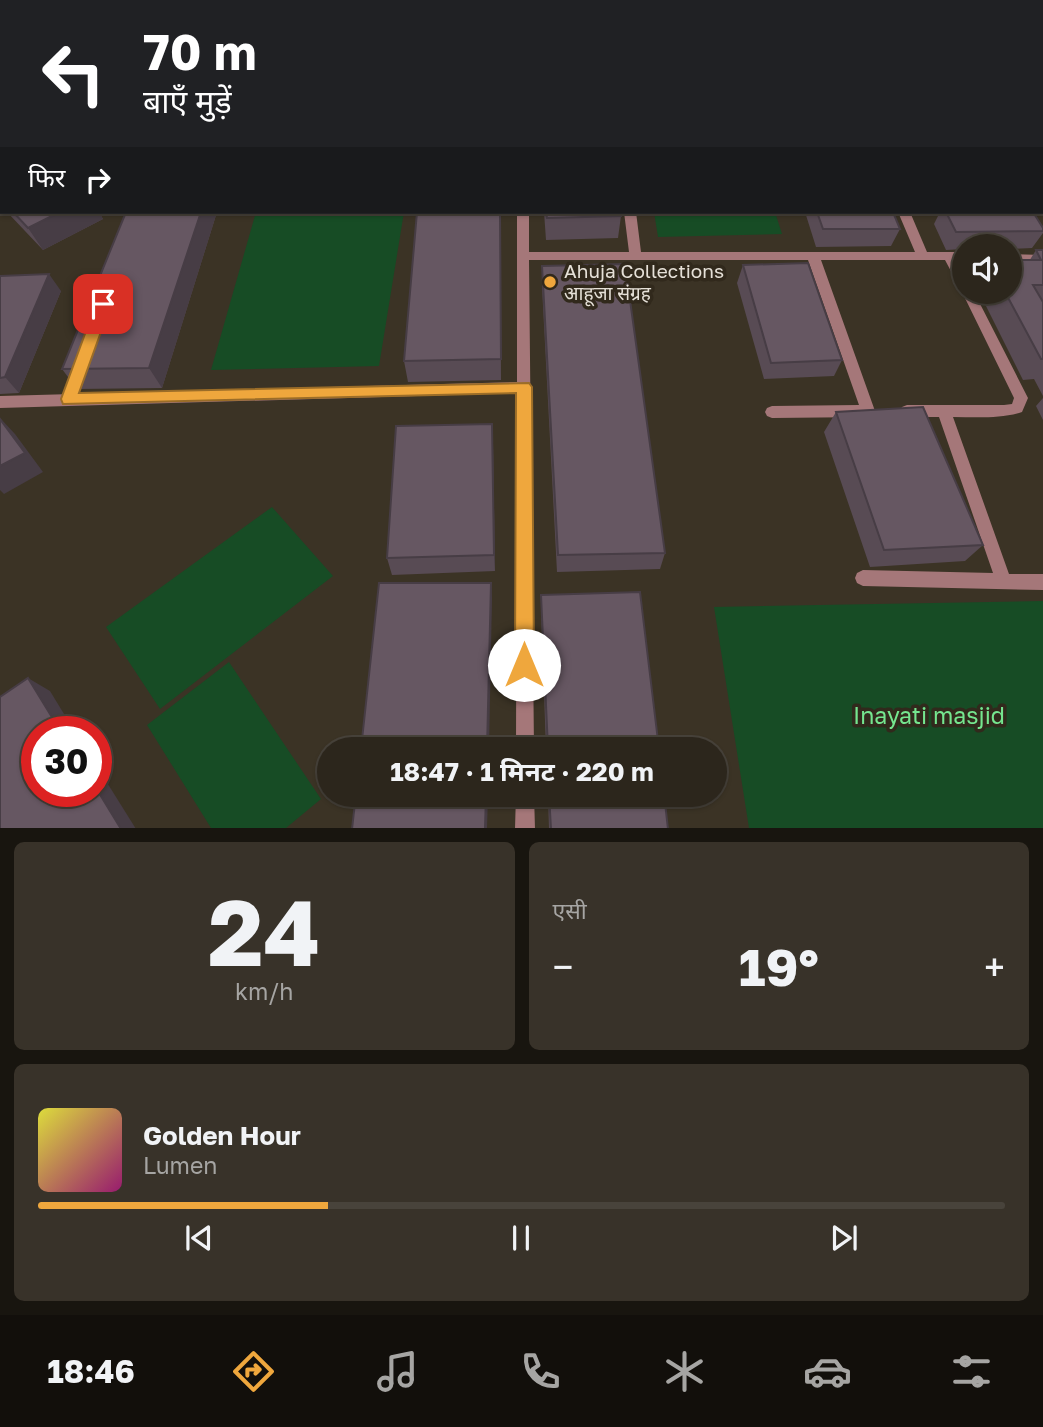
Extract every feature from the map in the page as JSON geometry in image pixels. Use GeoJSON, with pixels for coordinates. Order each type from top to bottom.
{"type":"FeatureCollection","features":[{"type":"Feature","properties":{"kind":"street"},"geometry":{"type":"LineString","coordinates":[[523,214],[525,737]]}},
{"type":"Feature","properties":{"kind":"street"},"geometry":{"type":"LineString","coordinates":[[629,214],[636,256]]}},
{"type":"Feature","properties":{"kind":"street"},"geometry":{"type":"LineString","coordinates":[[905,214],[923,256]]}},
{"type":"Feature","properties":{"kind":"street"},"geometry":{"type":"LineString","coordinates":[[524,256],[949,256],[952,262]]}},
{"type":"Feature","properties":{"kind":"street"},"geometry":{"type":"LineString","coordinates":[[813,256],[881,411]]}},
{"type":"Feature","properties":{"kind":"street"},"geometry":{"type":"LineString","coordinates":[[1022,258],[1043,258]]}},
{"type":"Feature","properties":{"kind":"street"},"geometry":{"type":"LineString","coordinates":[[772,412],[1004,411],[1017,408],[1021,398],[974,304]]}},
{"type":"Feature","properties":{"kind":"street"},"geometry":{"type":"LineString","coordinates":[[0,402],[71,393],[524,387]]}},
{"type":"Feature","properties":{"kind":"street"},"geometry":{"type":"LineString","coordinates":[[944,411],[1004,582]]}},
{"type":"Feature","properties":{"kind":"street"},"geometry":{"type":"LineString","coordinates":[[863,578],[1043,582]]}},
{"type":"Feature","properties":{"kind":"street"},"geometry":{"type":"LineString","coordinates":[[525,807],[525,828]]}},
{"type":"Feature","properties":{"kind":"green space"},"geometry":{"type":"Polygon","coordinates":[[[255,214],[404,214],[379,366],[211,370],[255,214]]]}},
{"type":"Feature","properties":{"kind":"green space"},"geometry":{"type":"Polygon","coordinates":[[[654,214],[776,214],[782,234],[658,237],[654,214]]]}},
{"type":"Feature","properties":{"kind":"green space"},"geometry":{"type":"Polygon","coordinates":[[[272,507],[333,576],[160,709],[106,627],[272,507]]]}},
{"type":"Feature","properties":{"kind":"green space","name":"Inayati masjid"},"geometry":{"type":"Polygon","coordinates":[[[1043,601],[1043,828],[749,828],[714,607],[1043,601]]]}},
{"type":"Feature","properties":{"kind":"green space"},"geometry":{"type":"Polygon","coordinates":[[[229,662],[317,793],[317,802],[286,828],[211,828],[147,725],[229,662]]]}},
{"type":"Feature","properties":{"kind":"building"},"geometry":{"type":"Polygon","coordinates":[[[15,214],[56,214],[28,228],[15,214]]]}},
{"type":"Feature","properties":{"kind":"building"},"geometry":{"type":"Polygon","coordinates":[[[125,214],[200,214],[149,368],[62,369],[125,214]]]}},
{"type":"Feature","properties":{"kind":"building"},"geometry":{"type":"Polygon","coordinates":[[[417,214],[500,214],[501,359],[404,361],[417,214]]]}},
{"type":"Feature","properties":{"kind":"building"},"geometry":{"type":"Polygon","coordinates":[[[546,214],[621,216],[547,218],[546,214]]]}},
{"type":"Feature","properties":{"kind":"building"},"geometry":{"type":"Polygon","coordinates":[[[818,214],[894,214],[900,229],[823,229],[818,214]]]}},
{"type":"Feature","properties":{"kind":"building"},"geometry":{"type":"Polygon","coordinates":[[[947,214],[1034,214],[1043,228],[1043,231],[956,232],[947,214]]]}},
{"type":"Feature","properties":{"kind":"building"},"geometry":{"type":"Polygon","coordinates":[[[1036,250],[1043,250],[1043,285],[1033,285],[1043,302],[1043,359],[1011,304],[1022,304],[1022,260],[1041,260],[1036,250]]]}},
{"type":"Feature","properties":{"kind":"building"},"geometry":{"type":"Polygon","coordinates":[[[808,263],[842,360],[771,363],[743,265],[808,263]]]}},
{"type":"Feature","properties":{"kind":"building"},"geometry":{"type":"Polygon","coordinates":[[[625,264],[665,553],[558,555],[542,266],[625,264]]]}},
{"type":"Feature","properties":{"kind":"building"},"geometry":{"type":"Polygon","coordinates":[[[49,274],[5,377],[0,378],[0,276],[49,274]]]}},
{"type":"Feature","properties":{"kind":"building"},"geometry":{"type":"Polygon","coordinates":[[[923,407],[983,545],[884,550],[836,412],[923,407]]]}},
{"type":"Feature","properties":{"kind":"building"},"geometry":{"type":"Polygon","coordinates":[[[0,419],[25,453],[0,466],[0,419]]]}},
{"type":"Feature","properties":{"kind":"building"},"geometry":{"type":"Polygon","coordinates":[[[492,424],[494,555],[387,558],[396,426],[492,424]]]}},
{"type":"Feature","properties":{"kind":"building"},"geometry":{"type":"Polygon","coordinates":[[[379,583],[491,583],[487,737],[362,737],[379,583]]]}},
{"type":"Feature","properties":{"kind":"building"},"geometry":{"type":"Polygon","coordinates":[[[640,592],[658,737],[547,737],[541,595],[640,592]]]}},
{"type":"Feature","properties":{"kind":"building"},"geometry":{"type":"Polygon","coordinates":[[[28,678],[51,716],[21,716],[21,807],[108,807],[120,828],[0,828],[0,697],[28,678]]]}},
{"type":"Feature","properties":{"kind":"building"},"geometry":{"type":"Polygon","coordinates":[[[355,807],[486,807],[485,828],[352,828],[355,807]]]}},
{"type":"Feature","properties":{"kind":"building"},"geometry":{"type":"Polygon","coordinates":[[[550,807],[665,807],[668,828],[551,828],[550,807]]]}},
{"type":"Feature","properties":{"kind":"place","name":"Ahuja Collections आहूजा संग्रह"},"geometry":{"type":"Point","coordinates":[550,282]}},
{"type":"Feature","properties":{"kind":"route"},"geometry":{"type":"LineString","coordinates":[[103,304],[68,399],[524,387],[524,665]]}}]}
